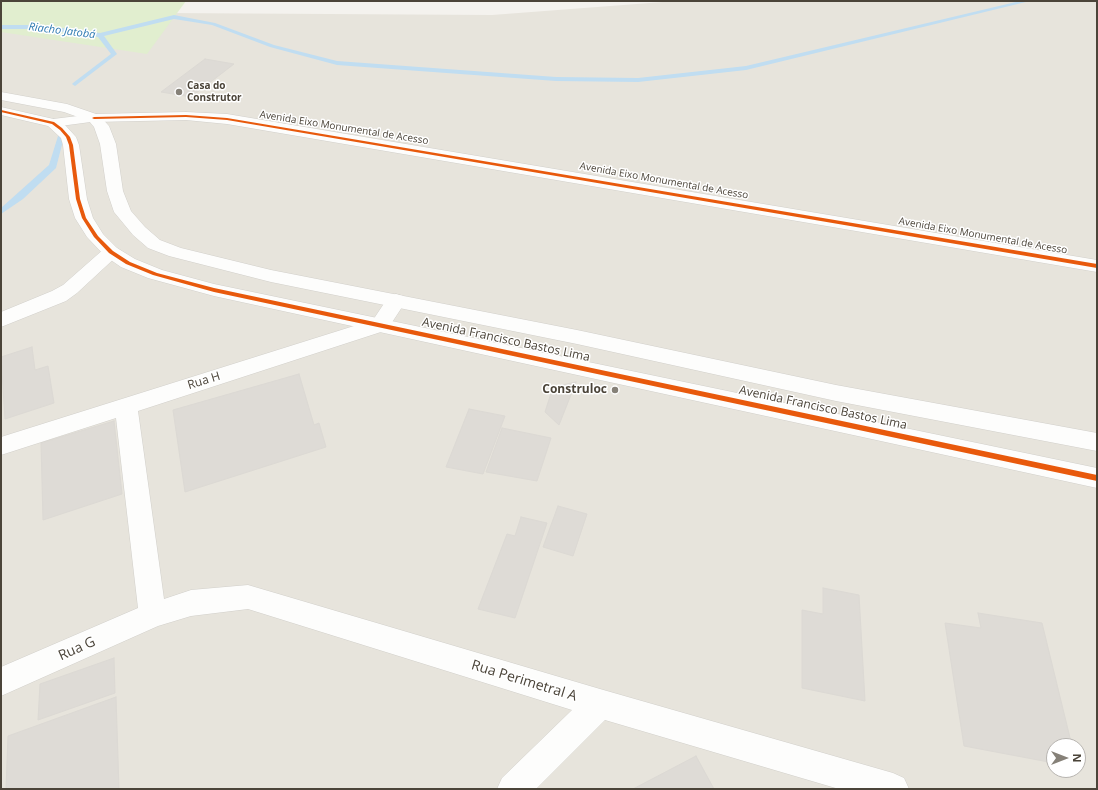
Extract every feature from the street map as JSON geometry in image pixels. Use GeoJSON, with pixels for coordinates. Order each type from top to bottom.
{"type":"FeatureCollection","features":[{"type":"Feature","properties":{"kind":"street"},"geometry":{"type":"LineString","coordinates":[[1,96],[67,108],[94,118]]}},
{"type":"Feature","properties":{"kind":"street"},"geometry":{"type":"LineString","coordinates":[[1,111],[53,123]]}},
{"type":"Feature","properties":{"kind":"street","name":"Avenida Eixo Monumental de Acesso"},"geometry":{"type":"LineString","coordinates":[[94,118],[178,116],[227,119],[1097,266]]}},
{"type":"Feature","properties":{"kind":"street","name":"Avenida Francisco Bastos Lima"},"geometry":{"type":"LineString","coordinates":[[94,118],[101,126],[108,144],[115,191],[123,212],[139,231],[154,244],[175,252],[271,276],[577,337],[836,393],[1097,442]]}},
{"type":"Feature","properties":{"kind":"street","name":"Avenida Francisco Bastos Lima"},"geometry":{"type":"LineString","coordinates":[[53,123],[68,137],[78,199],[84,218],[96,237],[111,252],[128,263],[155,274],[214,290],[1097,478]]}},
{"type":"Feature","properties":{"kind":"street"},"geometry":{"type":"LineString","coordinates":[[1,320],[59,296],[70,289],[111,252]]}},
{"type":"Feature","properties":{"kind":"street"},"geometry":{"type":"LineString","coordinates":[[380,325],[396,301]]}},
{"type":"Feature","properties":{"kind":"street","name":"Rua H"},"geometry":{"type":"LineString","coordinates":[[1,446],[380,325]]}},
{"type":"Feature","properties":{"kind":"street"},"geometry":{"type":"LineString","coordinates":[[126,405],[153,615]]}},
{"type":"Feature","properties":{"kind":"street","name":"Rua Perimetral A"},"geometry":{"type":"LineString","coordinates":[[153,615],[191,603],[248,597],[600,704],[893,789]]}},
{"type":"Feature","properties":{"kind":"street","name":"Rua G"},"geometry":{"type":"LineString","coordinates":[[1,682],[153,615]]}},
{"type":"Feature","properties":{"kind":"street"},"geometry":{"type":"LineString","coordinates":[[513,789],[600,704]]}},
{"type":"Feature","properties":{"kind":"lane"},"geometry":{"type":"LineString","coordinates":[[53,123],[94,118]]}},
{"type":"Feature","properties":{"kind":"shaded area"},"geometry":{"type":"Polygon","coordinates":[[[676,1],[1097,1],[1097,789],[1,789],[1,12],[492,15],[676,1]]]}},
{"type":"Feature","properties":{"kind":"green space"},"geometry":{"type":"Polygon","coordinates":[[[1,1],[186,1],[147,54],[1,32],[1,1]]]}},
{"type":"Feature","properties":{"kind":"building"},"geometry":{"type":"Polygon","coordinates":[[[205,59],[234,64],[191,97],[161,92],[205,59]]]}},
{"type":"Feature","properties":{"kind":"building"},"geometry":{"type":"Polygon","coordinates":[[[32,347],[35,370],[48,366],[54,403],[5,419],[1,357],[32,347]]]}},
{"type":"Feature","properties":{"kind":"building"},"geometry":{"type":"Polygon","coordinates":[[[299,374],[314,425],[319,423],[326,447],[185,492],[173,410],[299,374]]]}},
{"type":"Feature","properties":{"kind":"building"},"geometry":{"type":"Polygon","coordinates":[[[576,382],[559,425],[545,412],[553,387],[576,382]]]}},
{"type":"Feature","properties":{"kind":"building"},"geometry":{"type":"Polygon","coordinates":[[[469,409],[505,416],[483,474],[446,467],[469,409]]]}},
{"type":"Feature","properties":{"kind":"building"},"geometry":{"type":"Polygon","coordinates":[[[114,421],[122,494],[43,520],[41,443],[114,421]]]}},
{"type":"Feature","properties":{"kind":"building"},"geometry":{"type":"Polygon","coordinates":[[[502,428],[551,438],[537,481],[486,472],[502,428]]]}},
{"type":"Feature","properties":{"kind":"building"},"geometry":{"type":"Polygon","coordinates":[[[558,506],[587,514],[573,556],[543,547],[558,506]]]}},
{"type":"Feature","properties":{"kind":"building"},"geometry":{"type":"Polygon","coordinates":[[[521,517],[547,523],[515,618],[478,609],[507,534],[515,536],[521,517]]]}},
{"type":"Feature","properties":{"kind":"building"},"geometry":{"type":"Polygon","coordinates":[[[823,588],[859,595],[865,701],[802,688],[802,610],[823,614],[823,588]]]}},
{"type":"Feature","properties":{"kind":"building"},"geometry":{"type":"Polygon","coordinates":[[[978,613],[1042,623],[1070,738],[1046,738],[1046,761],[964,746],[945,623],[981,628],[978,613]]]}},
{"type":"Feature","properties":{"kind":"building"},"geometry":{"type":"Polygon","coordinates":[[[114,658],[115,693],[38,720],[40,684],[114,658]]]}},
{"type":"Feature","properties":{"kind":"building"},"geometry":{"type":"Polygon","coordinates":[[[116,697],[119,789],[6,789],[8,736],[116,697]]]}},
{"type":"Feature","properties":{"kind":"building"},"geometry":{"type":"Polygon","coordinates":[[[696,756],[714,789],[633,789],[696,756]]]}},
{"type":"Feature","properties":{"kind":"waterway"},"geometry":{"type":"LineString","coordinates":[[100,35],[174,17],[213,24],[272,46],[337,63],[556,79],[638,80],[746,68],[1027,1]]}},
{"type":"Feature","properties":{"kind":"waterway","name":"Riacho Jatobá"},"geometry":{"type":"LineString","coordinates":[[1,27],[40,27],[100,35]]}},
{"type":"Feature","properties":{"kind":"waterway","name":"Riacho Jatobá"},"geometry":{"type":"LineString","coordinates":[[75,84],[114,54],[100,35]]}},
{"type":"Feature","properties":{"kind":"waterway","name":"Riacho Jatobá"},"geometry":{"type":"LineString","coordinates":[[1,212],[20,197],[53,166],[60,137]]}},
{"type":"Feature","properties":{"kind":"cycle path"},"geometry":{"type":"LineString","coordinates":[[1,111],[53,123],[61,129],[68,137],[71,145],[78,199],[84,218],[96,237],[111,252],[128,263],[155,274],[214,290],[1097,478]]}},
{"type":"Feature","properties":{"kind":"cycle path"},"geometry":{"type":"LineString","coordinates":[[94,118],[186,116],[227,119],[1097,266]]}},
{"type":"Feature","properties":{"kind":"place","name":"Casa do Construtor"},"geometry":{"type":"Point","coordinates":[179,92]}},
{"type":"Feature","properties":{"kind":"place","name":"Construloc"},"geometry":{"type":"Point","coordinates":[615,390]}}]}
